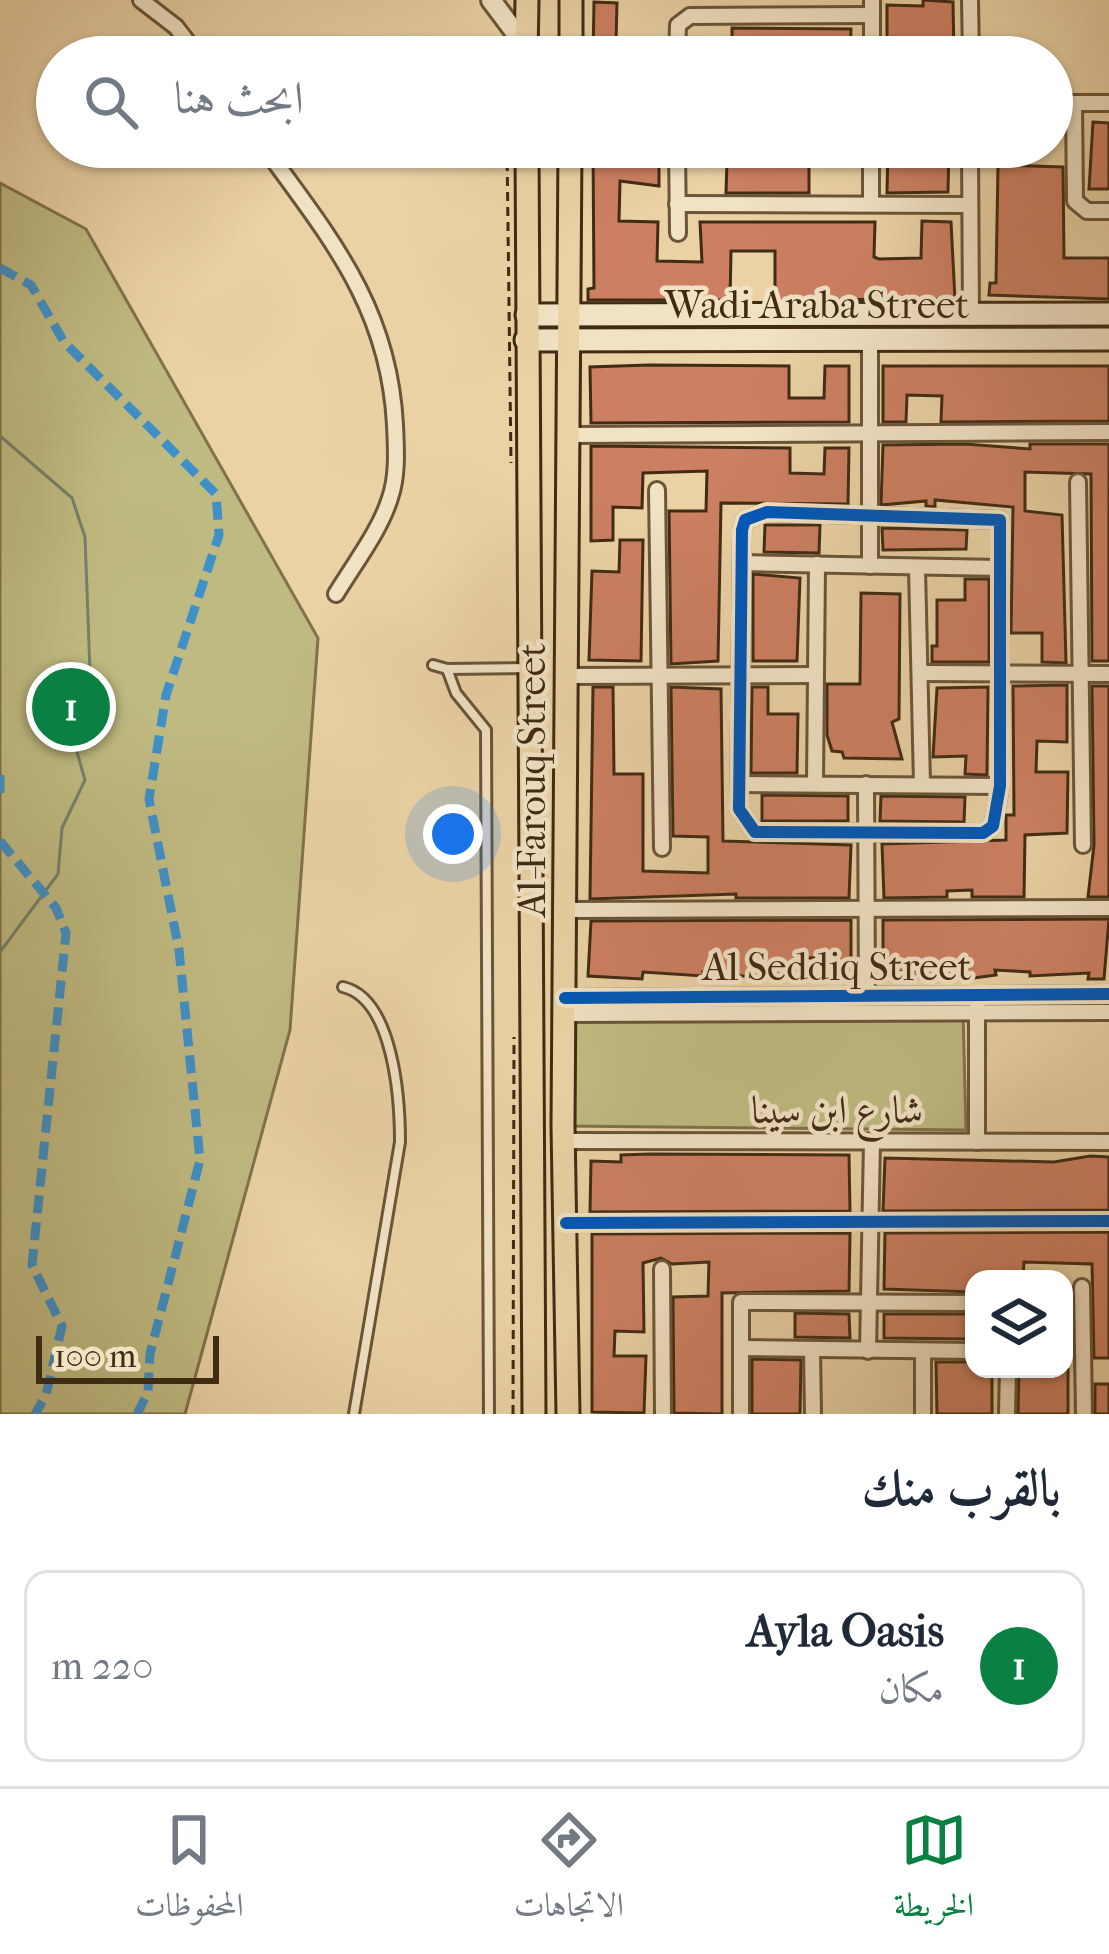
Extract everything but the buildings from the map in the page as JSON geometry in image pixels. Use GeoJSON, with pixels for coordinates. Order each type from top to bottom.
{"type":"FeatureCollection","features":[{"type":"Feature","properties":{"kind":"main road"},"geometry":{"type":"LineString","coordinates":[[526,36],[527,0]]}},
{"type":"Feature","properties":{"kind":"main road"},"geometry":{"type":"LineString","coordinates":[[571,0],[571,36]]}},
{"type":"Feature","properties":{"kind":"main road","name":"Al-Farouq Street"},"geometry":{"type":"LineString","coordinates":[[527,168],[534,1414]]}},
{"type":"Feature","properties":{"kind":"main road","name":"Al-Farouq Street"},"geometry":{"type":"LineString","coordinates":[[568,1414],[570,168]]}},
{"type":"Feature","properties":{"kind":"main road","name":"Wadi Araba Street"},"geometry":{"type":"LineString","coordinates":[[527,315],[1109,314]]}},
{"type":"Feature","properties":{"kind":"main road","name":"Wadi Araba Street"},"geometry":{"type":"LineString","coordinates":[[526,340],[1109,339]]}},
{"type":"Feature","properties":{"kind":"main road"},"geometry":{"type":"LineString","coordinates":[[531,784],[568,782]]}},
{"type":"Feature","properties":{"kind":"main road"},"geometry":{"type":"LineString","coordinates":[[534,1321],[568,1322]]}},
{"type":"Feature","properties":{"kind":"street"},"geometry":{"type":"LineString","coordinates":[[141,0],[183,36]]}},
{"type":"Feature","properties":{"kind":"street"},"geometry":{"type":"LineString","coordinates":[[491,0],[515,36]]}},
{"type":"Feature","properties":{"kind":"street"},"geometry":{"type":"LineString","coordinates":[[970,0],[971,36]]}},
{"type":"Feature","properties":{"kind":"street"},"geometry":{"type":"LineString","coordinates":[[678,36],[678,25],[690,16],[872,8]]}},
{"type":"Feature","properties":{"kind":"street"},"geometry":{"type":"LineString","coordinates":[[1109,103],[1074,103],[1075,201],[1087,211],[1109,211]]}},
{"type":"Feature","properties":{"kind":"street"},"geometry":{"type":"LineString","coordinates":[[279,168],[352,270],[381,332],[390,370],[396,432],[392,492],[336,594]]}},
{"type":"Feature","properties":{"kind":"street"},"geometry":{"type":"LineString","coordinates":[[677,168],[678,232]]}},
{"type":"Feature","properties":{"kind":"street"},"geometry":{"type":"LineString","coordinates":[[871,168],[871,204]]}},
{"type":"Feature","properties":{"kind":"street"},"geometry":{"type":"LineString","coordinates":[[970,168],[971,314]]}},
{"type":"Feature","properties":{"kind":"street"},"geometry":{"type":"LineString","coordinates":[[676,204],[969,205]]}},
{"type":"Feature","properties":{"kind":"street"},"geometry":{"type":"LineString","coordinates":[[870,340],[870,566]]}},
{"type":"Feature","properties":{"kind":"street"},"geometry":{"type":"LineString","coordinates":[[568,435],[1109,432]]}},
{"type":"Feature","properties":{"kind":"street"},"geometry":{"type":"LineString","coordinates":[[1078,482],[1083,845]]}},
{"type":"Feature","properties":{"kind":"street"},"geometry":{"type":"LineString","coordinates":[[657,490],[662,848]]}},
{"type":"Feature","properties":{"kind":"street"},"geometry":{"type":"LineString","coordinates":[[755,515],[1000,520],[1000,786],[993,826],[983,833],[755,832],[739,809],[742,563],[742,530],[755,515]]}},
{"type":"Feature","properties":{"kind":"street"},"geometry":{"type":"LineString","coordinates":[[742,563],[1000,568]]}},
{"type":"Feature","properties":{"kind":"street"},"geometry":{"type":"LineString","coordinates":[[815,783],[818,564]]}},
{"type":"Feature","properties":{"kind":"street"},"geometry":{"type":"LineString","coordinates":[[917,568],[922,784]]}},
{"type":"Feature","properties":{"kind":"street"},"geometry":{"type":"LineString","coordinates":[[921,673],[1109,674]]}},
{"type":"Feature","properties":{"kind":"street"},"geometry":{"type":"LineString","coordinates":[[568,676],[816,675]]}},
{"type":"Feature","properties":{"kind":"street"},"geometry":{"type":"LineString","coordinates":[[739,784],[1000,786]]}},
{"type":"Feature","properties":{"kind":"street"},"geometry":{"type":"LineString","coordinates":[[866,784],[867,995]]}},
{"type":"Feature","properties":{"kind":"street"},"geometry":{"type":"LineString","coordinates":[[566,910],[1109,908]]}},
{"type":"Feature","properties":{"kind":"street","name":"Al Seddiq Street"},"geometry":{"type":"LineString","coordinates":[[566,1006],[867,995],[1109,994]]}},
{"type":"Feature","properties":{"kind":"street"},"geometry":{"type":"LineString","coordinates":[[976,1142],[977,995]]}},
{"type":"Feature","properties":{"kind":"street","name":"Al Seddiq Street"},"geometry":{"type":"LineString","coordinates":[[566,1006],[1109,1012]]}},
{"type":"Feature","properties":{"kind":"street","name":"شارع ابن سينا"},"geometry":{"type":"LineString","coordinates":[[565,1141],[1109,1142]]}},
{"type":"Feature","properties":{"kind":"street"},"geometry":{"type":"LineString","coordinates":[[868,1352],[872,1142]]}},
{"type":"Feature","properties":{"kind":"street"},"geometry":{"type":"LineString","coordinates":[[566,1223],[1109,1221]]}},
{"type":"Feature","properties":{"kind":"street"},"geometry":{"type":"LineString","coordinates":[[662,1270],[662,1414]]}},
{"type":"Feature","properties":{"kind":"street"},"geometry":{"type":"LineString","coordinates":[[1082,1287],[1084,1414]]}},
{"type":"Feature","properties":{"kind":"street"},"geometry":{"type":"LineString","coordinates":[[741,1414],[740,1302],[965,1303]]}},
{"type":"Feature","properties":{"kind":"street"},"geometry":{"type":"LineString","coordinates":[[741,1348],[965,1352]]}},
{"type":"Feature","properties":{"kind":"street"},"geometry":{"type":"LineString","coordinates":[[812,1350],[813,1414]]}},
{"type":"Feature","properties":{"kind":"street"},"geometry":{"type":"LineString","coordinates":[[923,1352],[923,1414]]}},
{"type":"Feature","properties":{"kind":"street"},"geometry":{"type":"LineString","coordinates":[[1007,1414],[1008,1378]]}},
{"type":"Feature","properties":{"kind":"lane"},"geometry":{"type":"LineString","coordinates":[[433,664],[447,669],[530,668]]}},
{"type":"Feature","properties":{"kind":"lane"},"geometry":{"type":"LineString","coordinates":[[447,669],[456,693],[486,730],[489,1414]]}},
{"type":"Feature","properties":{"kind":"lane"},"geometry":{"type":"LineString","coordinates":[[343,987],[361,995],[380,1028],[399,1079],[400,1108],[400,1142],[353,1414]]}},
{"type":"Feature","properties":{"kind":"path"},"geometry":{"type":"LineString","coordinates":[[507,168],[511,481]]}},
{"type":"Feature","properties":{"kind":"path"},"geometry":{"type":"LineString","coordinates":[[513,1414],[514,1025]]}},
{"type":"Feature","properties":{"kind":"shaded area"},"geometry":{"type":"Polygon","coordinates":[[[0,183],[86,229],[318,638],[290,1030],[185,1414],[0,1414],[0,183]]]}},
{"type":"Feature","properties":{"kind":"shaded area"},"geometry":{"type":"Polygon","coordinates":[[[963,1012],[966,1130],[563,1126],[566,1014],[963,1012]]]}},
{"type":"Feature","properties":{"kind":"waterway"},"geometry":{"type":"LineString","coordinates":[[0,436],[72,498],[85,537],[91,699],[77,752],[85,780],[62,828],[58,874],[0,952]]}},
{"type":"Feature","properties":{"kind":"marked path"},"geometry":{"type":"LineString","coordinates":[[0,268],[31,285],[64,342],[216,494],[219,535],[166,695],[149,799],[179,950],[200,1160],[150,1354],[148,1392],[137,1414]]}},
{"type":"Feature","properties":{"kind":"marked path"},"geometry":{"type":"LineString","coordinates":[[0,775],[0,798]]}},
{"type":"Feature","properties":{"kind":"marked path"},"geometry":{"type":"LineString","coordinates":[[0,841],[56,908],[66,933],[32,1265],[62,1326],[46,1395],[35,1414]]}},
{"type":"Feature","properties":{"kind":"cycle path"},"geometry":{"type":"LineString","coordinates":[[767,512],[1000,520],[1000,786],[993,826],[983,833],[755,832],[739,809],[742,530],[745,520],[767,512]]}},
{"type":"Feature","properties":{"kind":"cycle path"},"geometry":{"type":"LineString","coordinates":[[565,998],[1109,994]]}},
{"type":"Feature","properties":{"kind":"cycle path"},"geometry":{"type":"LineString","coordinates":[[566,1223],[1109,1221]]}},
{"type":"Feature","properties":{"kind":"place","name":"Ayla Oasis"},"geometry":{"type":"Point","coordinates":[71,707]}}]}
